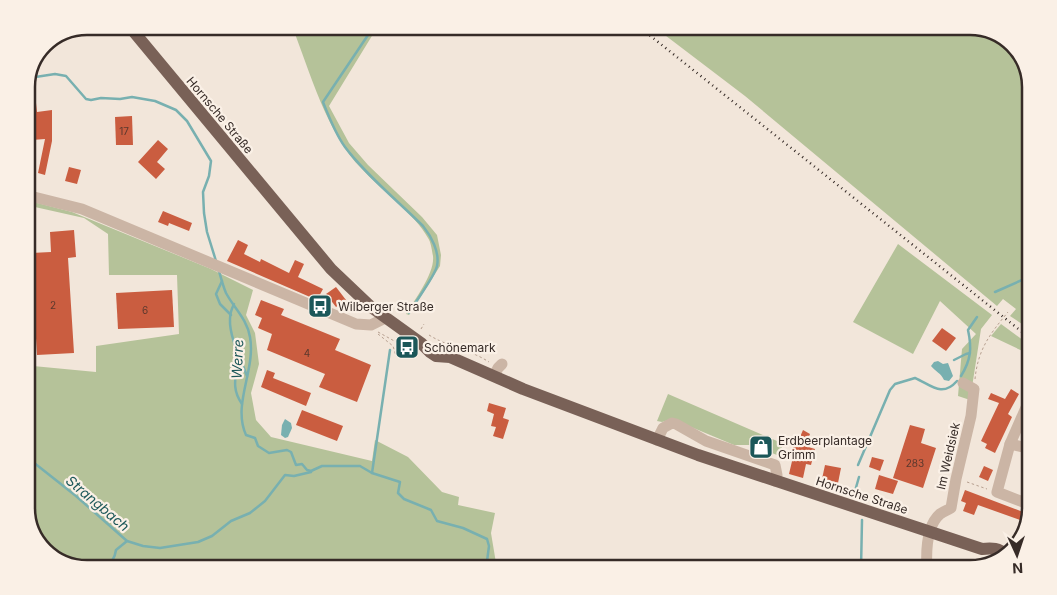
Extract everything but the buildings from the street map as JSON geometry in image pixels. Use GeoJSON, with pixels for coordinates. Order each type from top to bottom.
{"type":"FeatureCollection","features":[{"type":"Feature","properties":{"kind":"main road","name":"Hornsche Straße"},"geometry":{"type":"LineString","coordinates":[[136,35],[212,120],[290,222],[343,282],[385,318]]}},
{"type":"Feature","properties":{"kind":"main road"},"geometry":{"type":"LineString","coordinates":[[385,318],[423,344]]}},
{"type":"Feature","properties":{"kind":"main road","name":"Hornsche Straße"},"geometry":{"type":"LineString","coordinates":[[423,344],[433,354],[450,357],[494,376],[538,390],[657,440],[774,481],[843,500],[982,549],[991,555]]}},
{"type":"Feature","properties":{"kind":"main road","name":"Hornsche Straße"},"geometry":{"type":"LineString","coordinates":[[982,549],[992,548]]}},
{"type":"Feature","properties":{"kind":"street"},"geometry":{"type":"LineString","coordinates":[[35,197],[82,209],[356,324],[371,325],[385,318]]}},
{"type":"Feature","properties":{"kind":"street"},"geometry":{"type":"LineString","coordinates":[[494,376],[502,364]]}},
{"type":"Feature","properties":{"kind":"street","name":"Im Weidsiek"},"geometry":{"type":"LineString","coordinates":[[930,532],[939,515],[951,508],[971,416],[974,389],[963,383]]}},
{"type":"Feature","properties":{"kind":"street"},"geometry":{"type":"LineString","coordinates":[[1022,417],[1010,444],[997,492],[1022,502]]}},
{"type":"Feature","properties":{"kind":"street"},"geometry":{"type":"LineString","coordinates":[[657,440],[664,428],[676,424],[706,441],[775,464],[777,475],[774,481]]}},
{"type":"Feature","properties":{"kind":"street"},"geometry":{"type":"LineString","coordinates":[[1010,444],[1022,447]]}},
{"type":"Feature","properties":{"kind":"street"},"geometry":{"type":"LineString","coordinates":[[927,560],[926,549],[930,532]]}},
{"type":"Feature","properties":{"kind":"path"},"geometry":{"type":"LineString","coordinates":[[975,375],[976,364],[985,341],[1008,312]]}},
{"type":"Feature","properties":{"kind":"path"},"geometry":{"type":"LineString","coordinates":[[396,356],[393,346],[376,332],[380,332],[410,351],[423,344],[439,342]]}},
{"type":"Feature","properties":{"kind":"path"},"geometry":{"type":"LineString","coordinates":[[974,484],[997,492]]}},
{"type":"Feature","properties":{"kind":"green space"},"geometry":{"type":"Polygon","coordinates":[[[295,35],[372,35],[329,106],[349,143],[368,165],[422,217],[437,235],[441,255],[440,266],[409,315],[406,314],[424,286],[431,270],[433,256],[430,242],[407,211],[370,177],[350,155],[329,121],[295,35]]]}},
{"type":"Feature","properties":{"kind":"green space"},"geometry":{"type":"Polygon","coordinates":[[[665,35],[976,35],[990,39],[1007,50],[1018,67],[1022,84],[1022,324],[1010,316],[1016,309],[1003,299],[997,306],[745,96],[665,35]]]}},
{"type":"Feature","properties":{"kind":"green space"},"geometry":{"type":"Polygon","coordinates":[[[35,202],[72,212],[211,269],[253,290],[246,315],[255,333],[259,364],[251,393],[256,420],[271,437],[372,461],[375,440],[408,457],[442,492],[459,497],[458,505],[495,513],[491,533],[496,560],[81,560],[67,556],[50,545],[42,534],[35,511],[35,366],[96,372],[96,346],[179,334],[177,275],[109,275],[108,234],[84,218],[35,207],[35,202]]]}},
{"type":"Feature","properties":{"kind":"green space"},"geometry":{"type":"Polygon","coordinates":[[[898,244],[992,315],[981,329],[970,400],[958,396],[962,349],[976,334],[940,301],[913,354],[853,322],[898,244]]]}},
{"type":"Feature","properties":{"kind":"green space"},"geometry":{"type":"Polygon","coordinates":[[[1001,324],[1022,339],[1022,351],[991,336],[1001,324]]]}},
{"type":"Feature","properties":{"kind":"green space"},"geometry":{"type":"Polygon","coordinates":[[[668,394],[784,444],[777,455],[752,445],[734,445],[672,419],[662,422],[657,421],[668,394]]]}},
{"type":"Feature","properties":{"kind":"water"},"geometry":{"type":"Polygon","coordinates":[[[938,361],[943,364],[948,363],[953,376],[949,381],[944,380],[931,366],[934,362],[938,361]]]}},
{"type":"Feature","properties":{"kind":"water"},"geometry":{"type":"Polygon","coordinates":[[[285,419],[291,423],[292,428],[288,437],[285,438],[281,435],[285,419]]]}},
{"type":"Feature","properties":{"kind":"waterway"},"geometry":{"type":"LineString","coordinates":[[368,35],[323,102],[335,131],[345,147],[372,178],[423,226],[434,244],[438,261],[437,266],[409,313]]}},
{"type":"Feature","properties":{"kind":"waterway","name":"Werre"},"geometry":{"type":"LineString","coordinates":[[36,77],[55,74],[66,76],[86,99],[132,97],[155,101],[176,110],[187,121],[211,161],[209,176],[203,192],[204,213],[207,232],[216,261]]}},
{"type":"Feature","properties":{"kind":"waterway","name":"Werre"},"geometry":{"type":"LineString","coordinates":[[219,271],[226,293],[243,319],[250,337],[250,362],[242,411],[242,423],[246,435],[255,438],[258,446],[269,453],[287,450],[291,452],[296,465],[302,464],[307,470],[311,471],[322,466],[360,466],[372,473],[400,482],[398,493],[404,499],[431,510],[437,521],[463,528],[487,539],[489,546],[487,560]]}},
{"type":"Feature","properties":{"kind":"waterway"},"geometry":{"type":"LineString","coordinates":[[995,292],[1022,280]]}},
{"type":"Feature","properties":{"kind":"waterway"},"geometry":{"type":"LineString","coordinates":[[222,281],[216,294],[220,304],[231,315]]}},
{"type":"Feature","properties":{"kind":"waterway"},"geometry":{"type":"LineString","coordinates":[[234,304],[230,317],[231,333],[247,376]]}},
{"type":"Feature","properties":{"kind":"waterway"},"geometry":{"type":"LineString","coordinates":[[961,376],[970,354],[968,330],[977,317]]}},
{"type":"Feature","properties":{"kind":"waterway"},"geometry":{"type":"LineString","coordinates":[[372,473],[390,350]]}},
{"type":"Feature","properties":{"kind":"waterway"},"geometry":{"type":"LineString","coordinates":[[954,360],[970,353]]}},
{"type":"Feature","properties":{"kind":"waterway"},"geometry":{"type":"LineString","coordinates":[[238,355],[235,386],[238,398],[242,404]]}},
{"type":"Feature","properties":{"kind":"waterway"},"geometry":{"type":"LineString","coordinates":[[858,465],[890,390],[895,384],[915,378],[931,387],[946,389],[957,381]]}},
{"type":"Feature","properties":{"kind":"waterway","name":"Strangbach"},"geometry":{"type":"LineString","coordinates":[[35,464],[76,496],[127,541],[143,546],[160,548],[198,542],[212,536],[231,521],[250,513],[265,501],[285,475],[294,476],[311,472]]}},
{"type":"Feature","properties":{"kind":"waterway"},"geometry":{"type":"LineString","coordinates":[[859,477],[855,491],[868,500]]}},
{"type":"Feature","properties":{"kind":"waterway"},"geometry":{"type":"LineString","coordinates":[[861,560],[862,520]]}},
{"type":"Feature","properties":{"kind":"waterway"},"geometry":{"type":"LineString","coordinates":[[113,560],[116,550],[127,541]]}},
{"type":"Feature","properties":{"kind":"railway"},"geometry":{"type":"LineString","coordinates":[[649,35],[1022,332]]}},
{"type":"Feature","properties":{"kind":"place","name":"Wilberger Straße"},"geometry":{"type":"Point","coordinates":[320,306]}},
{"type":"Feature","properties":{"kind":"place","name":"Schönemark"},"geometry":{"type":"Point","coordinates":[407,347]}},
{"type":"Feature","properties":{"kind":"place","name":"Erdbeerplantage Grimm"},"geometry":{"type":"Point","coordinates":[761,447]}}]}
